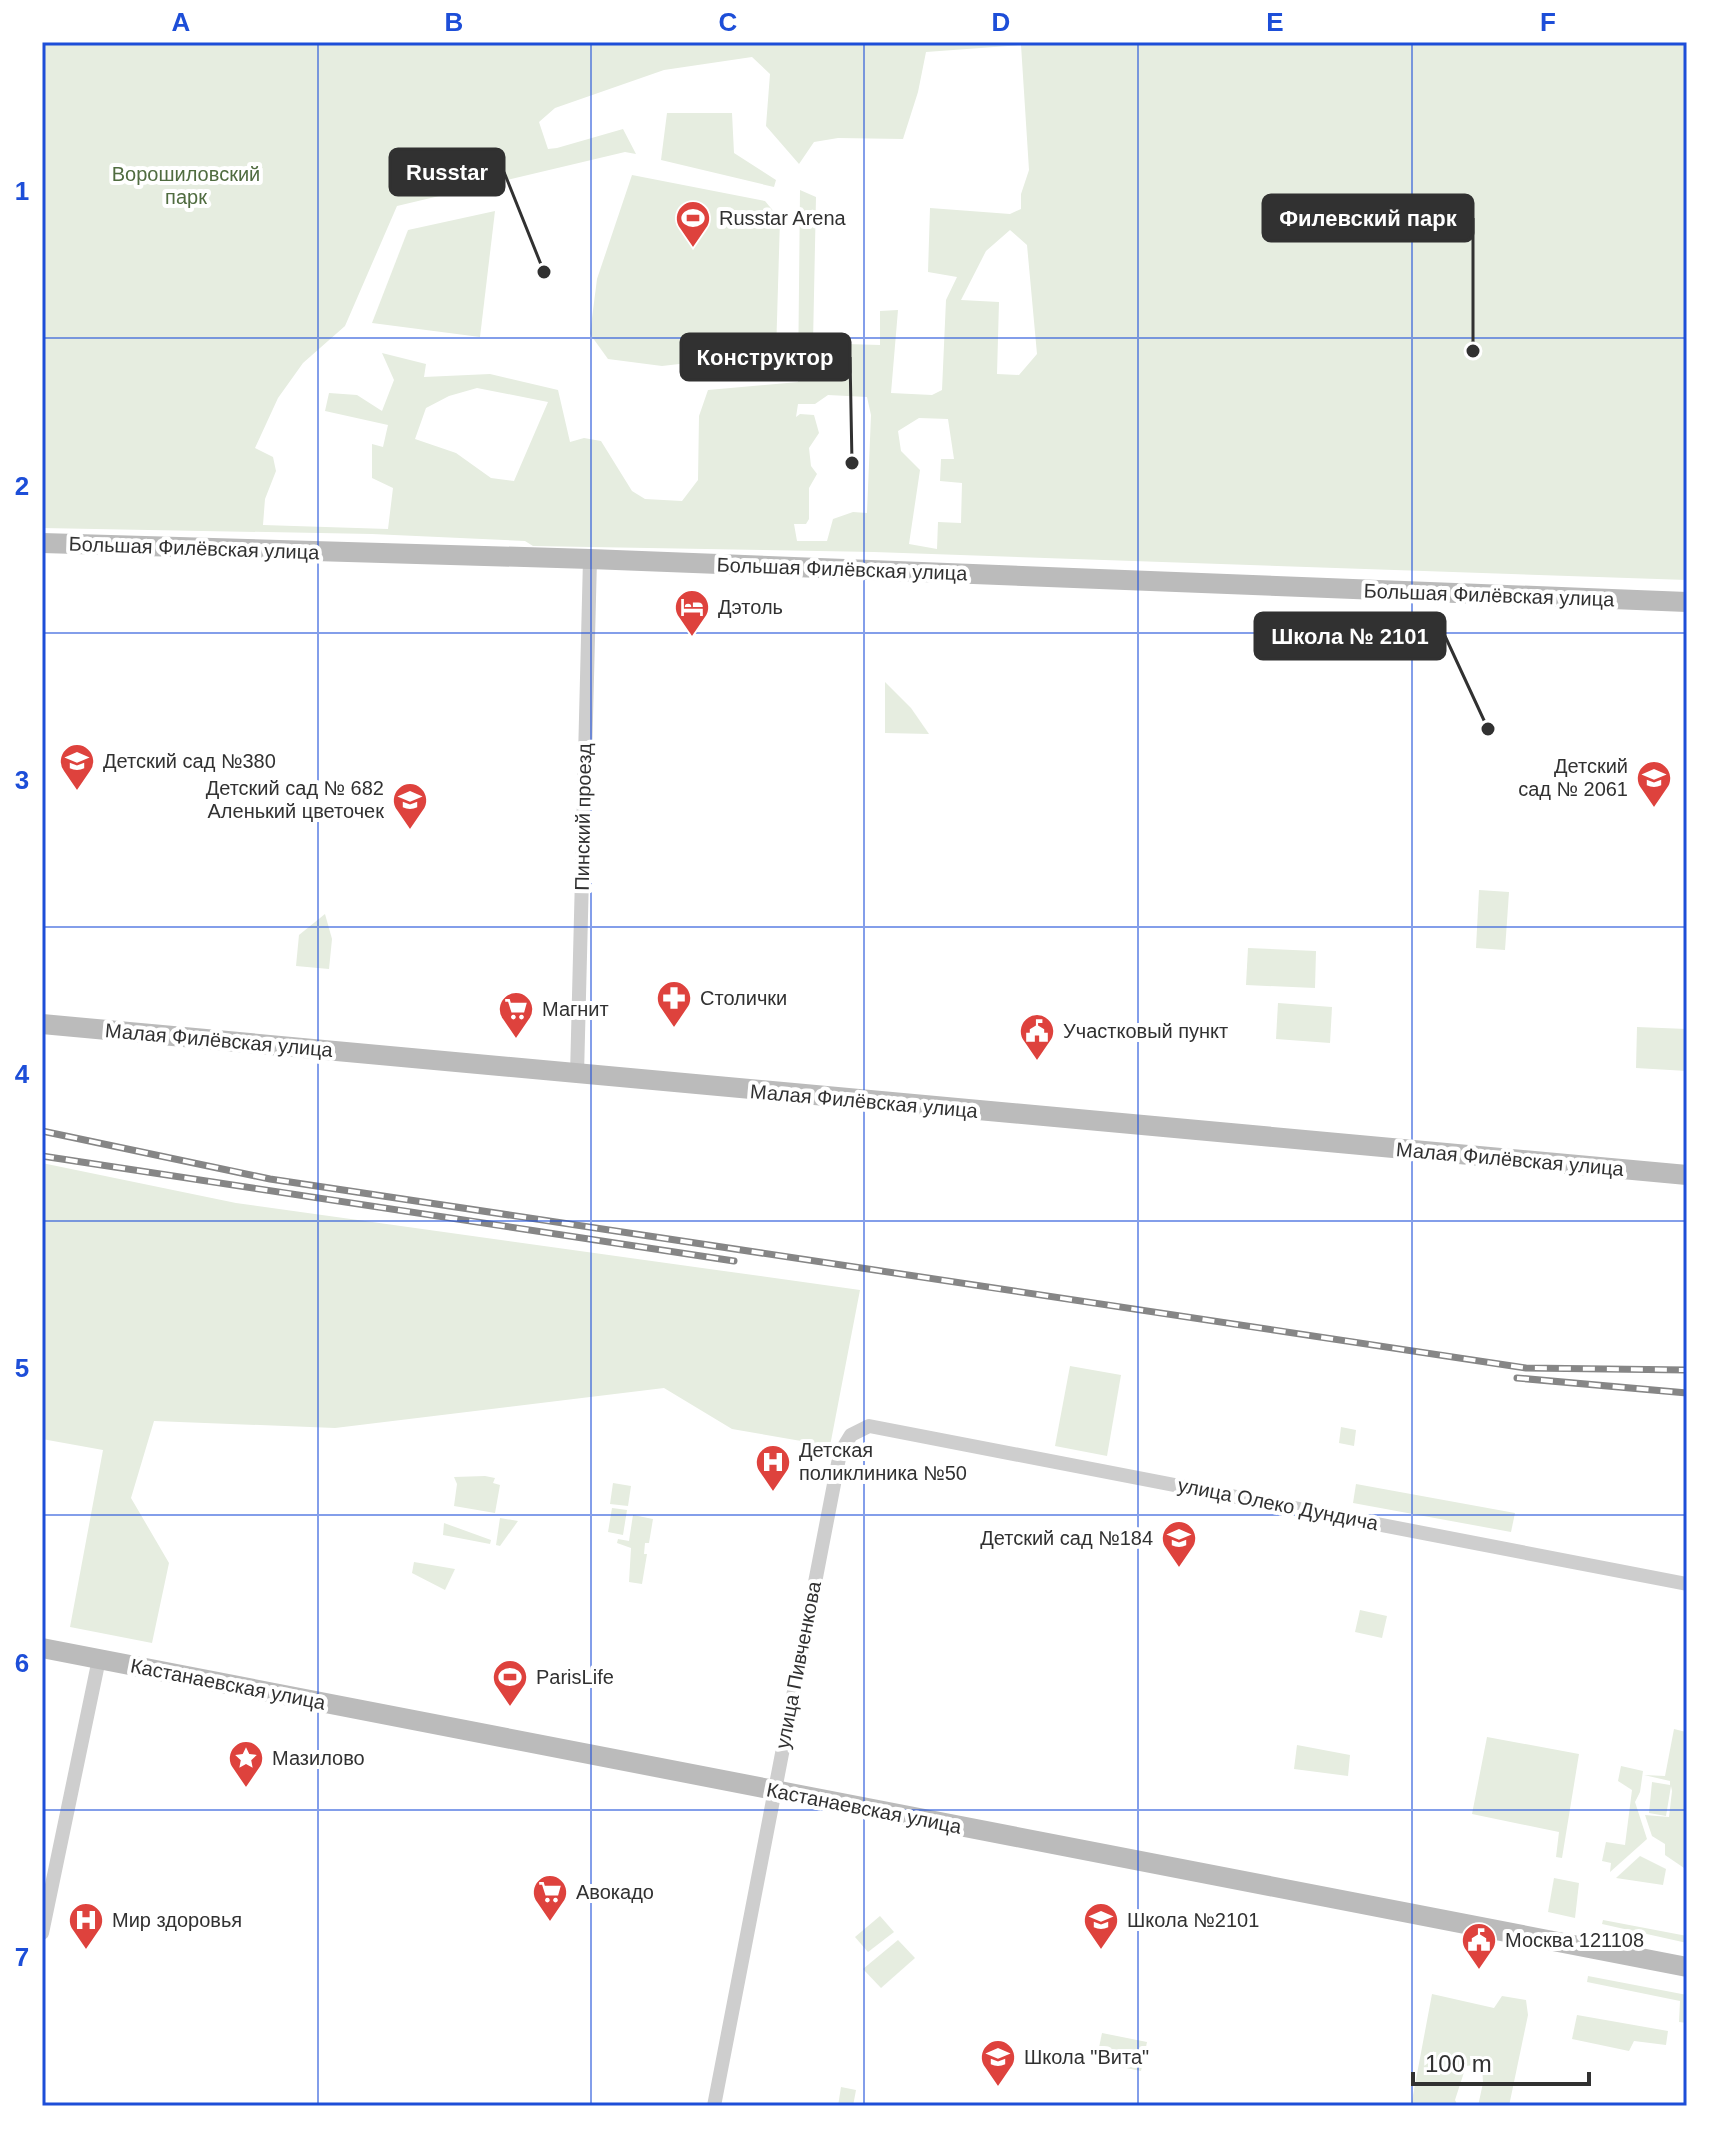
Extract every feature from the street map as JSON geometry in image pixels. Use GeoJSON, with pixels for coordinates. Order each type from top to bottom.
{"type":"FeatureCollection","features":[{"type":"Feature","properties":{"kind":"street","name":"Большая Филёвская улица"},"geometry":{"type":"LineString","coordinates":[[42,543],[590,559],[1687,602]]}},
{"type":"Feature","properties":{"kind":"street","name":"Пинский проезд"},"geometry":{"type":"LineString","coordinates":[[577,1075],[590,559]]}},
{"type":"Feature","properties":{"kind":"street","name":"Большая Филёвская улица"},"geometry":{"type":"LineString","coordinates":[[1641,602],[1687,610]]}},
{"type":"Feature","properties":{"kind":"street","name":"Малая Филёвская улица"},"geometry":{"type":"LineString","coordinates":[[42,1024],[1687,1175]]}},
{"type":"Feature","properties":{"kind":"street","name":"улица Олеко Дундича"},"geometry":{"type":"LineString","coordinates":[[869,1426],[1687,1584]]}},
{"type":"Feature","properties":{"kind":"street","name":"улица Пивченкова"},"geometry":{"type":"LineString","coordinates":[[714,2106],[840,1453],[851,1435],[869,1426]]}},
{"type":"Feature","properties":{"kind":"street","name":"Кастанаевская улица"},"geometry":{"type":"LineString","coordinates":[[42,1648],[1687,1967]]}},
{"type":"Feature","properties":{"kind":"street"},"geometry":{"type":"LineString","coordinates":[[42,1933],[99,1659]]}},
{"type":"Feature","properties":{"kind":"green space","name":"Ворошиловский парк"},"geometry":{"type":"Polygon","coordinates":[[[42,42],[1687,42],[1687,580],[874,552],[533,546],[525,541],[372,534],[42,528],[42,42]],[[1021,45],[926,52],[918,92],[903,139],[838,138],[814,142],[799,164],[766,126],[770,74],[752,57],[664,70],[555,108],[539,122],[548,149],[623,129],[636,154],[625,152],[397,206],[345,326],[303,363],[278,398],[255,448],[273,457],[276,471],[265,499],[263,525],[388,529],[393,488],[372,478],[372,444],[383,447],[388,425],[325,411],[329,393],[357,395],[382,411],[394,380],[382,353],[426,364],[424,377],[490,374],[558,390],[570,442],[584,438],[601,441],[632,491],[645,499],[682,501],[698,480],[699,416],[708,390],[798,382],[800,190],[816,197],[813,343],[880,345],[880,311],[898,310],[891,393],[932,395],[942,390],[946,300],[957,277],[928,272],[930,208],[1010,214],[1021,209],[1021,194],[1029,170],[1021,45]],[[1010,230],[986,251],[961,300],[999,302],[997,374],[1019,375],[1037,354],[1027,245],[1010,230]],[[477,388],[449,396],[426,408],[415,439],[456,453],[491,478],[514,481],[548,402],[477,388]],[[828,395],[815,404],[798,404],[796,417],[800,414],[814,415],[819,433],[809,448],[811,466],[817,474],[809,488],[809,519],[806,524],[794,524],[797,541],[827,541],[833,519],[853,512],[867,513],[871,415],[867,397],[828,395]],[[919,418],[898,431],[901,451],[920,470],[909,544],[937,549],[938,522],[961,523],[962,483],[940,481],[941,459],[954,459],[948,419],[919,418]]]}},
{"type":"Feature","properties":{"kind":"green space"},"geometry":{"type":"Polygon","coordinates":[[[667,113],[732,113],[734,153],[776,180],[774,187],[661,160],[667,113]]]}},
{"type":"Feature","properties":{"kind":"green space","name":"Russtar Arena"},"geometry":{"type":"Polygon","coordinates":[[[632,175],[765,201],[780,219],[776,353],[662,366],[608,359],[590,334],[597,279],[632,175]]]}},
{"type":"Feature","properties":{"kind":"green space"},"geometry":{"type":"Polygon","coordinates":[[[495,211],[480,337],[372,323],[408,230],[495,211]]]}},
{"type":"Feature","properties":{"kind":"green space"},"geometry":{"type":"Polygon","coordinates":[[[885,682],[911,708],[929,734],[885,733],[885,682]]]}},
{"type":"Feature","properties":{"kind":"green space"},"geometry":{"type":"Polygon","coordinates":[[[1479,890],[1509,892],[1505,950],[1476,948],[1479,890]]]}},
{"type":"Feature","properties":{"kind":"green space"},"geometry":{"type":"Polygon","coordinates":[[[325,914],[332,939],[329,969],[296,966],[299,935],[325,914]]]}},
{"type":"Feature","properties":{"kind":"green space"},"geometry":{"type":"Polygon","coordinates":[[[1248,948],[1316,951],[1315,988],[1246,985],[1248,948]]]}},
{"type":"Feature","properties":{"kind":"green space"},"geometry":{"type":"Polygon","coordinates":[[[1278,1003],[1332,1007],[1330,1043],[1276,1039],[1278,1003]]]}},
{"type":"Feature","properties":{"kind":"green space"},"geometry":{"type":"Polygon","coordinates":[[[1637,1027],[1687,1029],[1687,1071],[1636,1068],[1637,1027]]]}},
{"type":"Feature","properties":{"kind":"green space"},"geometry":{"type":"Polygon","coordinates":[[[42,1163],[236,1203],[860,1290],[830,1446],[732,1429],[664,1388],[335,1428],[154,1421],[131,1498],[169,1563],[152,1643],[70,1627],[103,1450],[42,1439],[42,1163]]]}},
{"type":"Feature","properties":{"kind":"green space"},"geometry":{"type":"Polygon","coordinates":[[[1070,1366],[1121,1375],[1107,1456],[1055,1446],[1070,1366]]]}},
{"type":"Feature","properties":{"kind":"green space"},"geometry":{"type":"Polygon","coordinates":[[[1341,1427],[1356,1430],[1354,1446],[1339,1443],[1341,1427]]]}},
{"type":"Feature","properties":{"kind":"green space"},"geometry":{"type":"Polygon","coordinates":[[[454,1477],[495,1478],[493,1483],[500,1485],[495,1513],[454,1506],[457,1484],[454,1477]]]}},
{"type":"Feature","properties":{"kind":"green space"},"geometry":{"type":"Polygon","coordinates":[[[613,1483],[631,1486],[628,1506],[610,1504],[613,1483]]]}},
{"type":"Feature","properties":{"kind":"green space"},"geometry":{"type":"Polygon","coordinates":[[[1356,1484],[1515,1513],[1511,1532],[1353,1503],[1356,1484]]]}},
{"type":"Feature","properties":{"kind":"green space"},"geometry":{"type":"Polygon","coordinates":[[[612,1508],[627,1510],[623,1535],[608,1532],[612,1508]]]}},
{"type":"Feature","properties":{"kind":"green space"},"geometry":{"type":"Polygon","coordinates":[[[633,1515],[653,1519],[649,1543],[645,1543],[644,1554],[647,1554],[642,1584],[629,1582],[631,1548],[617,1543],[618,1539],[629,1541],[633,1515]]]}},
{"type":"Feature","properties":{"kind":"green space"},"geometry":{"type":"Polygon","coordinates":[[[500,1518],[518,1521],[500,1546],[496,1545],[500,1518]]]}},
{"type":"Feature","properties":{"kind":"green space"},"geometry":{"type":"Polygon","coordinates":[[[444,1523],[491,1540],[490,1544],[443,1535],[444,1523]]]}},
{"type":"Feature","properties":{"kind":"green space"},"geometry":{"type":"Polygon","coordinates":[[[414,1562],[455,1569],[445,1590],[412,1573],[414,1562]]]}},
{"type":"Feature","properties":{"kind":"green space"},"geometry":{"type":"Polygon","coordinates":[[[1360,1610],[1387,1616],[1382,1638],[1355,1632],[1360,1610]]]}},
{"type":"Feature","properties":{"kind":"green space"},"geometry":{"type":"Polygon","coordinates":[[[1674,1729],[1686,1732],[1687,1729],[1687,1870],[1665,1855],[1665,1844],[1652,1836],[1645,1815],[1669,1817],[1671,1786],[1666,1816],[1649,1813],[1652,1782],[1670,1785],[1670,1781],[1644,1775],[1665,1776],[1674,1729]]]}},
{"type":"Feature","properties":{"kind":"green space"},"geometry":{"type":"Polygon","coordinates":[[[1487,1737],[1579,1754],[1562,1858],[1556,1857],[1559,1832],[1472,1814],[1487,1737]]]}},
{"type":"Feature","properties":{"kind":"green space"},"geometry":{"type":"Polygon","coordinates":[[[1297,1745],[1350,1755],[1348,1776],[1294,1769],[1297,1745]]]}},
{"type":"Feature","properties":{"kind":"green space"},"geometry":{"type":"Polygon","coordinates":[[[1621,1766],[1643,1771],[1635,1802],[1647,1839],[1610,1872],[1611,1863],[1602,1861],[1606,1842],[1625,1845],[1632,1790],[1618,1781],[1621,1766]]]}},
{"type":"Feature","properties":{"kind":"green space"},"geometry":{"type":"Polygon","coordinates":[[[1640,1856],[1666,1869],[1663,1885],[1616,1878],[1640,1856]]]}},
{"type":"Feature","properties":{"kind":"green space"},"geometry":{"type":"Polygon","coordinates":[[[1554,1878],[1579,1883],[1575,1918],[1548,1912],[1554,1878]]]}},
{"type":"Feature","properties":{"kind":"green space"},"geometry":{"type":"Polygon","coordinates":[[[880,1916],[894,1932],[868,1952],[855,1937],[880,1916]]]}},
{"type":"Feature","properties":{"kind":"green space"},"geometry":{"type":"Polygon","coordinates":[[[1603,1920],[1687,1936],[1687,1943],[1602,1924],[1603,1920]]]}},
{"type":"Feature","properties":{"kind":"green space"},"geometry":{"type":"Polygon","coordinates":[[[898,1940],[915,1958],[881,1988],[863,1969],[898,1940]]]}},
{"type":"Feature","properties":{"kind":"green space"},"geometry":{"type":"Polygon","coordinates":[[[1588,1976],[1687,1995],[1687,2023],[1679,2022],[1680,2001],[1587,1982],[1588,1976]]]}},
{"type":"Feature","properties":{"kind":"green space"},"geometry":{"type":"Polygon","coordinates":[[[1432,1994],[1494,2008],[1502,1996],[1526,2000],[1528,2015],[1509,2106],[1478,2106],[1483,2083],[1482,2064],[1466,2066],[1455,2100],[1458,2106],[1411,2106],[1432,1994]]]}},
{"type":"Feature","properties":{"kind":"green space"},"geometry":{"type":"Polygon","coordinates":[[[1577,2015],[1668,2031],[1666,2045],[1634,2041],[1629,2051],[1572,2039],[1577,2015]]]}},
{"type":"Feature","properties":{"kind":"green space"},"geometry":{"type":"Polygon","coordinates":[[[1102,2033],[1147,2042],[1141,2071],[1096,2062],[1102,2033]]]}},
{"type":"Feature","properties":{"kind":"green space"},"geometry":{"type":"Polygon","coordinates":[[[841,2087],[856,2090],[853,2106],[838,2106],[841,2087]]]}},
{"type":"Feature","properties":{"kind":"railway"},"geometry":{"type":"LineString","coordinates":[[42,1131],[270,1179],[1526,1368],[1687,1370]]}},
{"type":"Feature","properties":{"kind":"railway"},"geometry":{"type":"LineString","coordinates":[[42,1156],[734,1261]]}},
{"type":"Feature","properties":{"kind":"railway"},"geometry":{"type":"LineString","coordinates":[[1517,1378],[1687,1393]]}},
{"type":"Feature","properties":{"kind":"place","name":"Russtar Arena"},"geometry":{"type":"Point","coordinates":[693,249]}},
{"type":"Feature","properties":{"kind":"place","name":"Russtar"},"geometry":{"type":"Point","coordinates":[544,272]}},
{"type":"Feature","properties":{"kind":"place","name":"Филевский парк"},"geometry":{"type":"Point","coordinates":[1473,351]}},
{"type":"Feature","properties":{"kind":"place","name":"Конструктор"},"geometry":{"type":"Point","coordinates":[852,463]}},
{"type":"Feature","properties":{"kind":"place","name":"Дэтоль"},"geometry":{"type":"Point","coordinates":[692,638]}},
{"type":"Feature","properties":{"kind":"place","name":"Школа № 2101"},"geometry":{"type":"Point","coordinates":[1488,729]}},
{"type":"Feature","properties":{"kind":"place","name":"Детский сад №380"},"geometry":{"type":"Point","coordinates":[77,792]}},
{"type":"Feature","properties":{"kind":"place","name":"Детский сад № 2061"},"geometry":{"type":"Point","coordinates":[1654,809]}},
{"type":"Feature","properties":{"kind":"place","name":"Детский сад № 682 Аленький цветочек"},"geometry":{"type":"Point","coordinates":[410,831]}},
{"type":"Feature","properties":{"kind":"place","name":"Столички"},"geometry":{"type":"Point","coordinates":[674,1029]}},
{"type":"Feature","properties":{"kind":"place","name":"Магнит"},"geometry":{"type":"Point","coordinates":[516,1040]}},
{"type":"Feature","properties":{"kind":"place","name":"Участковый пункт"},"geometry":{"type":"Point","coordinates":[1037,1062]}},
{"type":"Feature","properties":{"kind":"place","name":"Детская поликлиника №50"},"geometry":{"type":"Point","coordinates":[773,1493]}},
{"type":"Feature","properties":{"kind":"place","name":"Детский сад №184"},"geometry":{"type":"Point","coordinates":[1179,1569]}},
{"type":"Feature","properties":{"kind":"place","name":"ParisLife"},"geometry":{"type":"Point","coordinates":[510,1708]}},
{"type":"Feature","properties":{"kind":"place","name":"Мазилово"},"geometry":{"type":"Point","coordinates":[246,1789]}},
{"type":"Feature","properties":{"kind":"place","name":"Авокадо"},"geometry":{"type":"Point","coordinates":[550,1923]}},
{"type":"Feature","properties":{"kind":"place","name":"Мир здоровья"},"geometry":{"type":"Point","coordinates":[86,1951]}},
{"type":"Feature","properties":{"kind":"place","name":"Школа №2101"},"geometry":{"type":"Point","coordinates":[1101,1951]}},
{"type":"Feature","properties":{"kind":"place","name":"Москва 121108"},"geometry":{"type":"Point","coordinates":[1479,1971]}},
{"type":"Feature","properties":{"kind":"place","name":"Школа \"Вита\""},"geometry":{"type":"Point","coordinates":[998,2088]}}]}
